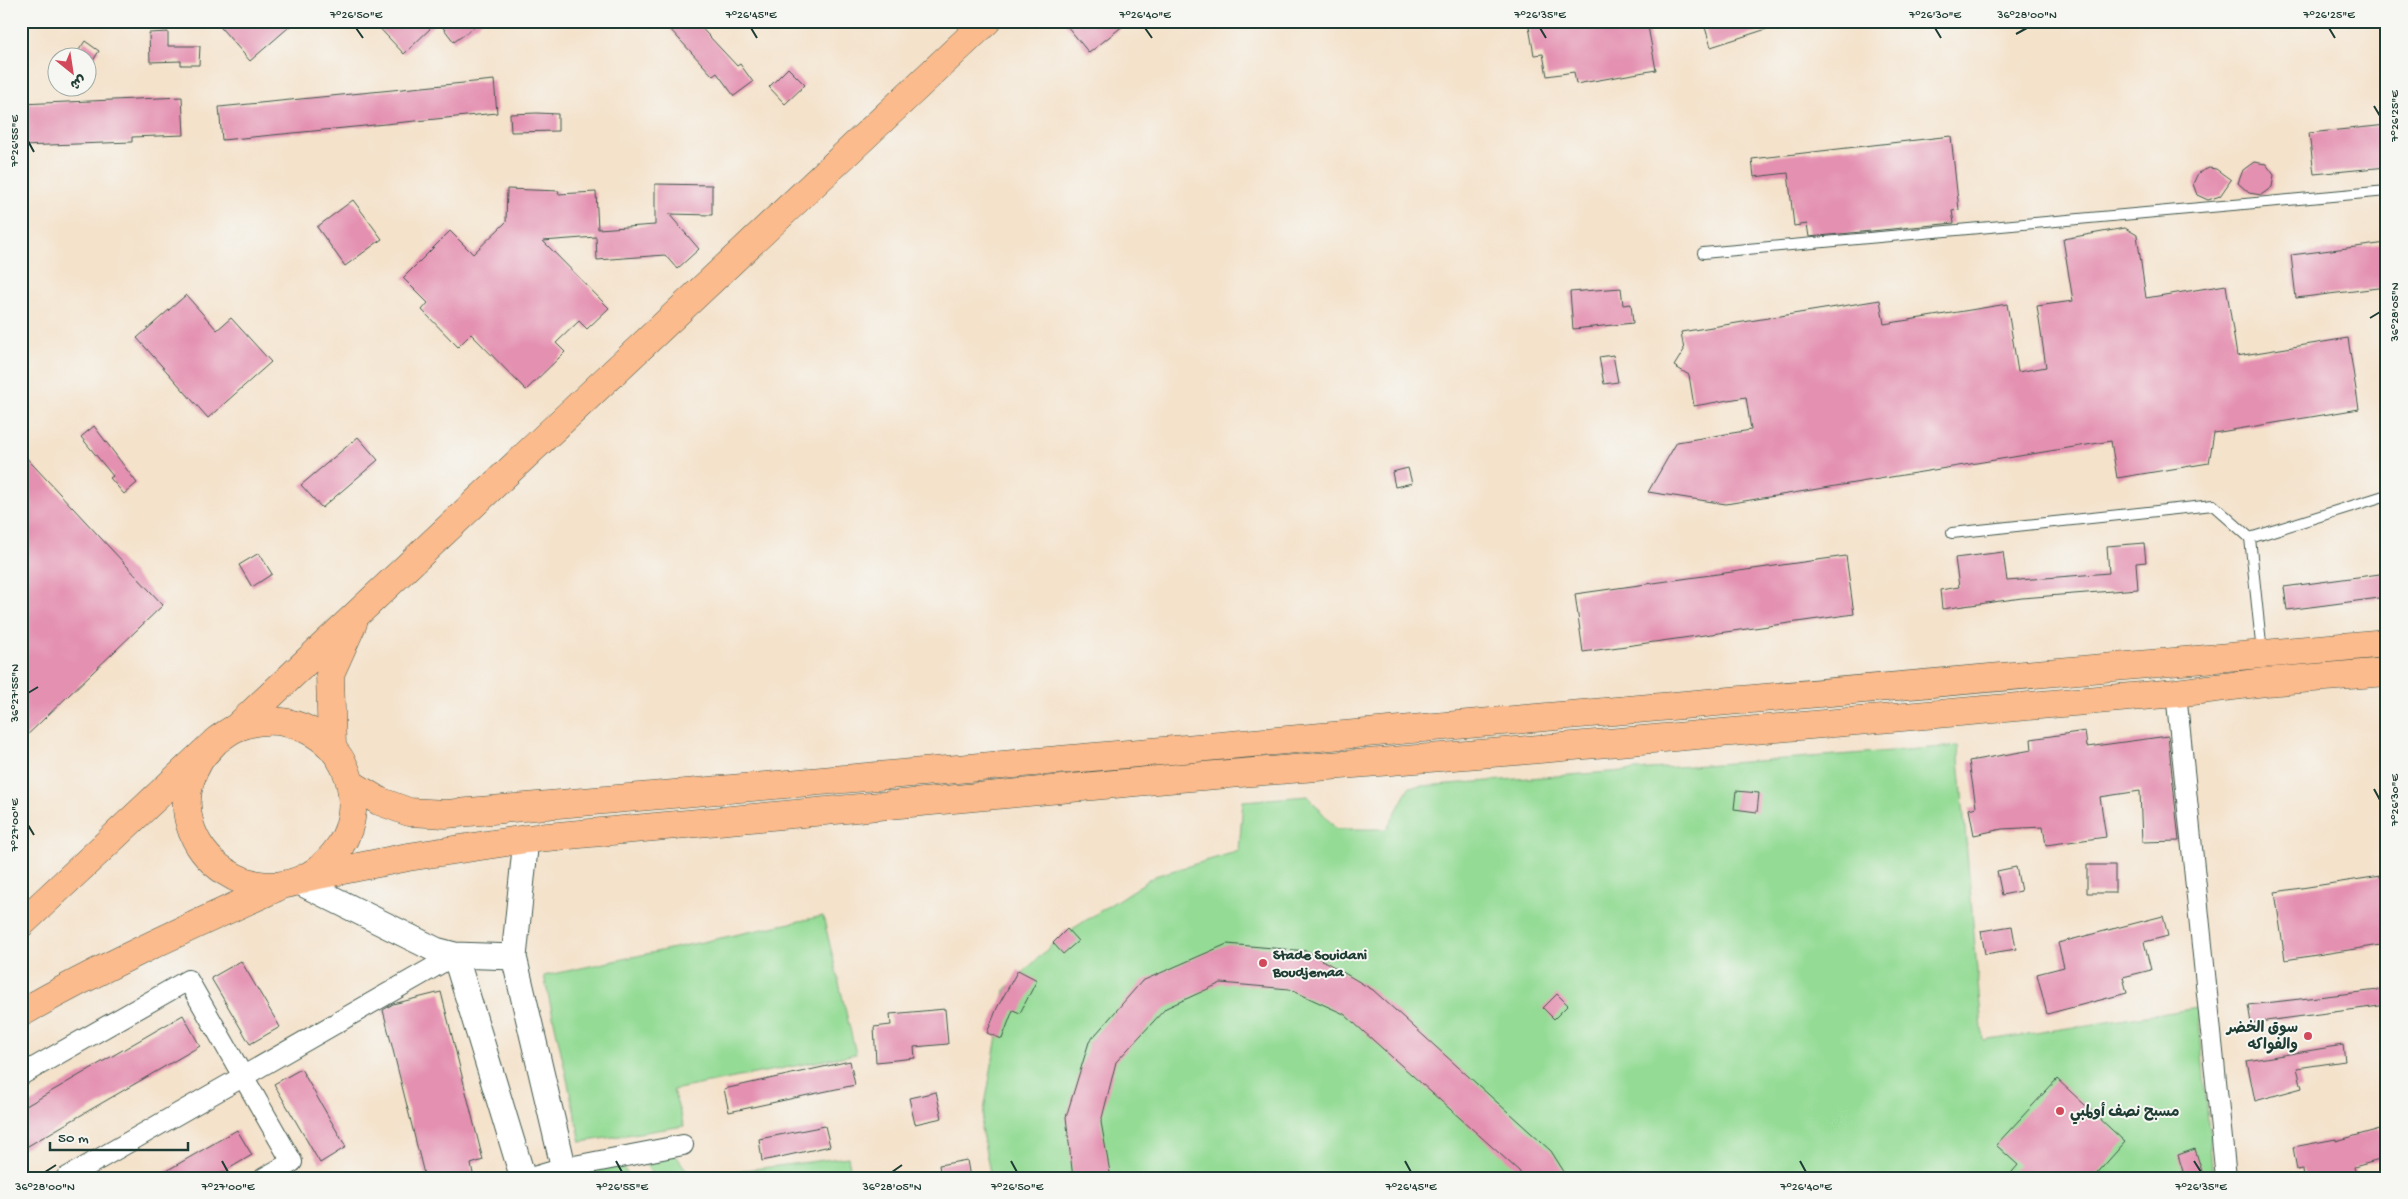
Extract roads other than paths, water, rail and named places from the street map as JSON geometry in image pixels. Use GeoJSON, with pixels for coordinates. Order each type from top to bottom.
{"type":"FeatureCollection","features":[{"type":"Feature","properties":{"kind":"main road"},"geometry":{"type":"LineString","coordinates":[[21,924],[987,21]]}},
{"type":"Feature","properties":{"kind":"main road"},"geometry":{"type":"LineString","coordinates":[[332,747],[330,674],[359,610]]}},
{"type":"Feature","properties":{"kind":"main road"},"geometry":{"type":"LineString","coordinates":[[351,784],[379,801],[409,812],[446,814],[2387,643]]}},
{"type":"Feature","properties":{"kind":"main road"},"geometry":{"type":"LineString","coordinates":[[21,1013],[112,964],[295,881],[330,860],[346,837],[353,811],[351,784],[344,764],[332,747],[312,731],[288,722],[262,720],[226,734],[199,761],[189,786],[188,812],[195,837],[209,859],[230,875],[254,884],[295,881],[408,857],[526,839],[1180,778],[1506,752],[2176,693],[2265,682],[2387,672]]}},
{"type":"Feature","properties":{"kind":"street"},"geometry":{"type":"LineString","coordinates":[[2176,693],[2226,1178]]}},
{"type":"Feature","properties":{"kind":"street"},"geometry":{"type":"LineString","coordinates":[[526,839],[514,957],[565,1173]]}},
{"type":"Feature","properties":{"kind":"street"},"geometry":{"type":"LineString","coordinates":[[295,881],[436,950],[455,955],[514,957]]}},
{"type":"Feature","properties":{"kind":"street"},"geometry":{"type":"LineString","coordinates":[[66,1178],[455,955]]}},
{"type":"Feature","properties":{"kind":"street"},"geometry":{"type":"LineString","coordinates":[[455,955],[523,1178]]}},
{"type":"Feature","properties":{"kind":"street"},"geometry":{"type":"LineString","coordinates":[[21,1075],[188,980],[292,1162],[264,1178]]}},
{"type":"Feature","properties":{"kind":"street"},"geometry":{"type":"LineString","coordinates":[[530,1178],[565,1173],[683,1144]]}},
{"type":"Feature","properties":{"kind":"lane"},"geometry":{"type":"LineString","coordinates":[[1703,253],[2387,190]]}},
{"type":"Feature","properties":{"kind":"lane"},"geometry":{"type":"LineString","coordinates":[[2250,538],[2387,495]]}},
{"type":"Feature","properties":{"kind":"lane"},"geometry":{"type":"LineString","coordinates":[[1952,533],[2213,505],[2250,538],[2262,654]]}},
{"type":"Feature","properties":{"kind":"place","name":"Stade Souidani Boudjemaa"},"geometry":{"type":"Point","coordinates":[1263,963]}},
{"type":"Feature","properties":{"kind":"place","name":"سوق الخضر والفواكه"},"geometry":{"type":"Point","coordinates":[2308,1036]}},
{"type":"Feature","properties":{"kind":"place","name":"مسبح نصف أولمبي"},"geometry":{"type":"Point","coordinates":[2060,1111]}}]}
